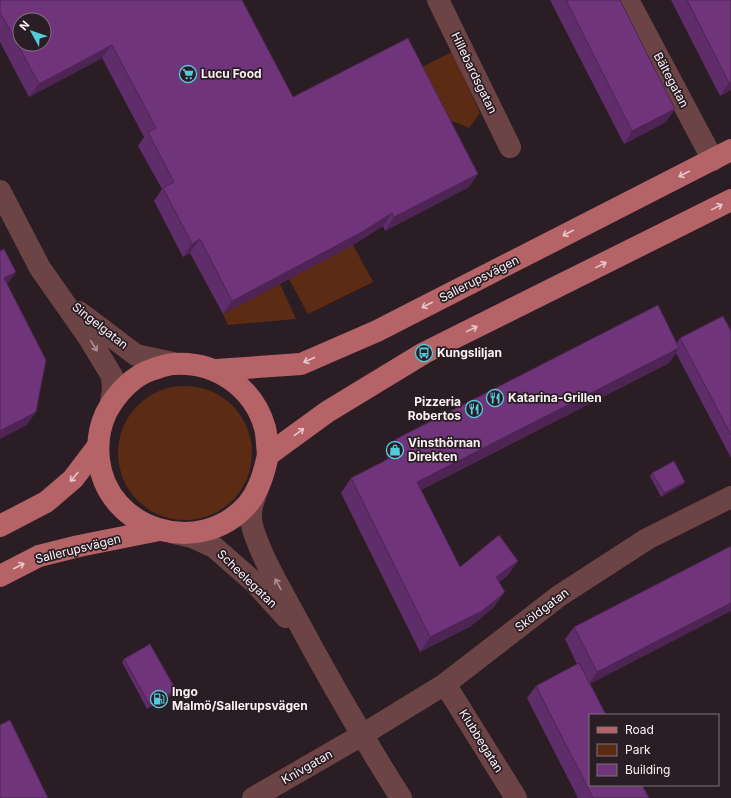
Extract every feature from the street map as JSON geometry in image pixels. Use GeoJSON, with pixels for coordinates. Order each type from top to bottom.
{"type":"FeatureCollection","features":[{"type":"Feature","properties":{"kind":"main road","name":"Sallerupsvägen"},"geometry":{"type":"LineString","coordinates":[[216,370],[301,364],[377,331],[722,155]]}},
{"type":"Feature","properties":{"kind":"main road"},"geometry":{"type":"LineString","coordinates":[[268,455],[327,412],[424,353],[731,200]]}},
{"type":"Feature","properties":{"kind":"main road","name":"Sallerupsvägen"},"geometry":{"type":"LineString","coordinates":[[0,576],[39,556],[79,546],[166,531],[193,533],[213,528],[231,518],[247,505],[258,488],[264,472],[268,455],[266,429],[256,404],[238,384],[216,370],[195,364],[173,364],[149,370],[128,383],[111,402],[101,423],[98,446],[100,468],[108,489],[121,507],[138,521],[166,531]]}},
{"type":"Feature","properties":{"kind":"main road","name":"Sallerupsvägen"},"geometry":{"type":"LineString","coordinates":[[0,526],[46,502],[73,479],[98,446]]}},
{"type":"Feature","properties":{"kind":"street","name":"Hillebardsgatan"},"geometry":{"type":"LineString","coordinates":[[438,0],[510,147]]}},
{"type":"Feature","properties":{"kind":"street","name":"Bältegatan"},"geometry":{"type":"LineString","coordinates":[[628,0],[722,155]]}},
{"type":"Feature","properties":{"kind":"street","name":"Singelgatan"},"geometry":{"type":"LineString","coordinates":[[0,191],[40,268],[89,338],[112,376],[113,390],[111,402]]}},
{"type":"Feature","properties":{"kind":"street","name":"Singelgatan"},"geometry":{"type":"LineString","coordinates":[[40,268],[81,314],[101,330],[136,355],[173,364]]}},
{"type":"Feature","properties":{"kind":"street","name":"Scheelegatan"},"geometry":{"type":"LineString","coordinates":[[258,488],[251,507],[252,528],[269,568],[309,643],[362,735],[401,798]]}},
{"type":"Feature","properties":{"kind":"street","name":"Sköldgatan"},"geometry":{"type":"LineString","coordinates":[[362,735],[445,684],[559,596],[647,539],[731,497]]}},
{"type":"Feature","properties":{"kind":"street","name":"Scheelegatan"},"geometry":{"type":"LineString","coordinates":[[166,531],[192,537],[214,547],[254,582],[309,643]]}},
{"type":"Feature","properties":{"kind":"street","name":"Klubbegatan"},"geometry":{"type":"LineString","coordinates":[[445,684],[516,798]]}},
{"type":"Feature","properties":{"kind":"street","name":"Knivgatan"},"geometry":{"type":"LineString","coordinates":[[253,798],[362,735]]}},
{"type":"Feature","properties":{"kind":"green space"},"geometry":{"type":"Polygon","coordinates":[[[452,52],[480,113],[469,128],[452,121],[442,133],[410,73],[452,52]]]}},
{"type":"Feature","properties":{"kind":"green space"},"geometry":{"type":"Polygon","coordinates":[[[353,245],[373,282],[308,314],[289,279],[353,245]]]}},
{"type":"Feature","properties":{"kind":"green space"},"geometry":{"type":"Polygon","coordinates":[[[280,284],[296,319],[228,325],[223,314],[280,284]]]}},
{"type":"Feature","properties":{"kind":"green space"},"geometry":{"type":"Polygon","coordinates":[[[178,386],[192,386],[211,391],[233,405],[247,427],[251,440],[251,466],[247,479],[233,501],[211,515],[192,520],[178,520],[159,515],[137,501],[123,479],[118,460],[118,446],[123,427],[137,405],[159,391],[178,386]]]}},
{"type":"Feature","properties":{"kind":"building"},"geometry":{"type":"Polygon","coordinates":[[[0,0],[242,0],[293,97],[408,38],[478,174],[394,217],[392,213],[362,232],[232,301],[200,239],[192,244],[163,188],[174,182],[148,132],[156,128],[112,45],[39,84],[22,52],[52,52],[52,12],[12,12],[12,34],[0,12],[0,0]]]}},
{"type":"Feature","properties":{"kind":"building"},"geometry":{"type":"Polygon","coordinates":[[[566,0],[620,0],[675,109],[632,131],[566,0]]]}},
{"type":"Feature","properties":{"kind":"building"},"geometry":{"type":"Polygon","coordinates":[[[687,0],[731,0],[731,82],[729,83],[687,0]]]}},
{"type":"Feature","properties":{"kind":"building"},"geometry":{"type":"Polygon","coordinates":[[[4,249],[16,272],[4,278],[46,360],[36,412],[0,431],[0,251],[4,249]]]}},
{"type":"Feature","properties":{"kind":"building"},"geometry":{"type":"Polygon","coordinates":[[[658,305],[679,348],[417,482],[460,567],[499,535],[518,561],[496,577],[505,592],[482,611],[430,637],[351,478],[402,452],[396,439],[658,305]]]}},
{"type":"Feature","properties":{"kind":"building"},"geometry":{"type":"Polygon","coordinates":[[[723,316],[731,331],[731,435],[680,338],[723,316]]]}},
{"type":"Feature","properties":{"kind":"building"},"geometry":{"type":"Polygon","coordinates":[[[674,461],[685,482],[664,493],[652,473],[674,461]]]}},
{"type":"Feature","properties":{"kind":"building"},"geometry":{"type":"Polygon","coordinates":[[[731,546],[731,603],[597,672],[574,627],[731,546]]]}},
{"type":"Feature","properties":{"kind":"building"},"geometry":{"type":"Polygon","coordinates":[[[150,644],[176,690],[150,705],[124,659],[150,644]]]}},
{"type":"Feature","properties":{"kind":"building"},"geometry":{"type":"Polygon","coordinates":[[[579,663],[605,714],[589,714],[589,786],[643,786],[649,798],[593,798],[536,686],[579,663]]]}},
{"type":"Feature","properties":{"kind":"building"},"geometry":{"type":"Polygon","coordinates":[[[10,720],[48,798],[0,798],[0,725],[10,720]]]}},
{"type":"Feature","properties":{"kind":"place","name":"Lucu Food"},"geometry":{"type":"Point","coordinates":[188,74]}},
{"type":"Feature","properties":{"kind":"place","name":"Kungsliljan"},"geometry":{"type":"Point","coordinates":[424,353]}},
{"type":"Feature","properties":{"kind":"place","name":"Katarina-Grillen"},"geometry":{"type":"Point","coordinates":[495,398]}},
{"type":"Feature","properties":{"kind":"place","name":"Pizzeria Robertos"},"geometry":{"type":"Point","coordinates":[474,409]}},
{"type":"Feature","properties":{"kind":"place","name":"Vinsthörnan Direkten"},"geometry":{"type":"Point","coordinates":[395,450]}},
{"type":"Feature","properties":{"kind":"place","name":"Ingo Malmö/Sallerupsvägen"},"geometry":{"type":"Point","coordinates":[159,699]}}]}
